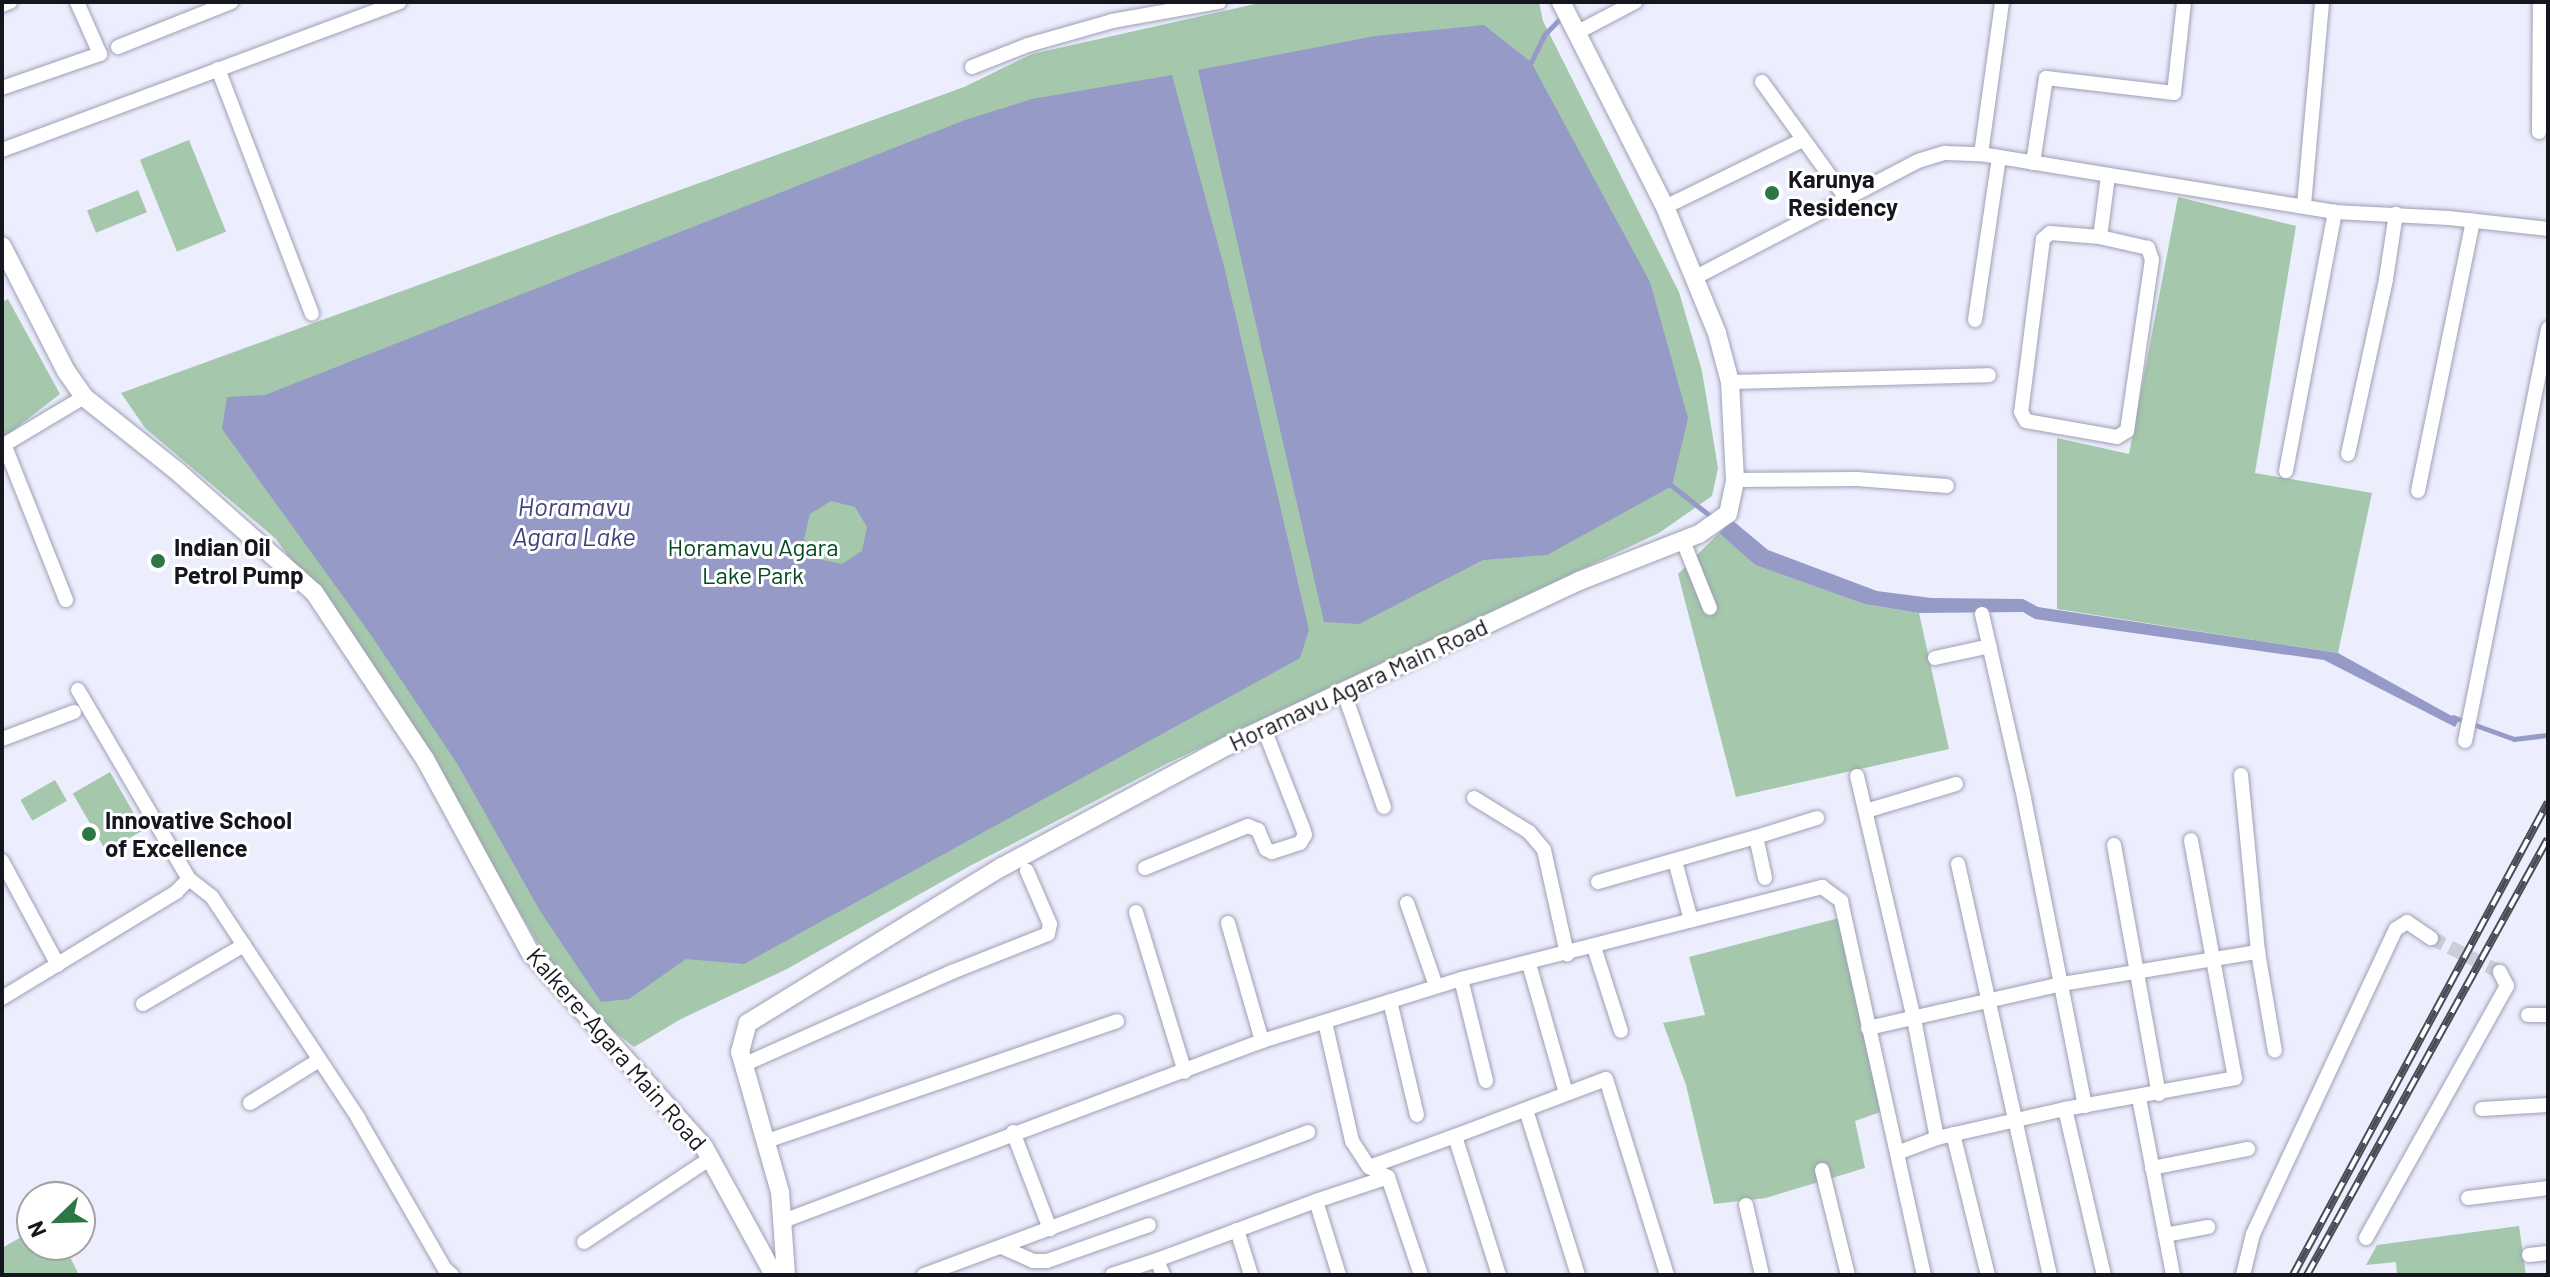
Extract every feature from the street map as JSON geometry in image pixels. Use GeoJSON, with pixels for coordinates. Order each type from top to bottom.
{"type":"FeatureCollection","features":[{"type":"Feature","properties":{"kind":"street"},"geometry":{"type":"LineString","coordinates":[[2,5],[10,2]]}},
{"type":"Feature","properties":{"kind":"street"},"geometry":{"type":"LineString","coordinates":[[2,88],[100,54],[77,2]]}},
{"type":"Feature","properties":{"kind":"street"},"geometry":{"type":"LineString","coordinates":[[118,47],[231,2]]}},
{"type":"Feature","properties":{"kind":"street"},"geometry":{"type":"LineString","coordinates":[[2,150],[399,2]]}},
{"type":"Feature","properties":{"kind":"street"},"geometry":{"type":"LineString","coordinates":[[972,67],[1028,45],[1112,21],[1219,2]]}},
{"type":"Feature","properties":{"kind":"street","name":"Horamavu Agara Main Road"},"geometry":{"type":"LineString","coordinates":[[786,1275],[783,1221],[767,1141],[740,1052],[748,1023],[1002,867],[1264,729],[1579,581],[1683,541],[1722,518],[1735,480],[1730,382],[1696,277],[1665,207],[1561,2]]}},
{"type":"Feature","properties":{"kind":"street"},"geometry":{"type":"LineString","coordinates":[[1576,33],[1635,2]]}},
{"type":"Feature","properties":{"kind":"street"},"geometry":{"type":"LineString","coordinates":[[1981,154],[2002,2]]}},
{"type":"Feature","properties":{"kind":"street"},"geometry":{"type":"LineString","coordinates":[[2033,163],[2046,78],[2174,93],[2184,2]]}},
{"type":"Feature","properties":{"kind":"street"},"geometry":{"type":"LineString","coordinates":[[2304,205],[2322,2]]}},
{"type":"Feature","properties":{"kind":"street"},"geometry":{"type":"LineString","coordinates":[[2539,132],[2540,2]]}},
{"type":"Feature","properties":{"kind":"street"},"geometry":{"type":"LineString","coordinates":[[218,69],[312,314]]}},
{"type":"Feature","properties":{"kind":"street"},"geometry":{"type":"LineString","coordinates":[[1762,82],[1846,198]]}},
{"type":"Feature","properties":{"kind":"street"},"geometry":{"type":"LineString","coordinates":[[1665,207],[1798,142]]}},
{"type":"Feature","properties":{"kind":"street"},"geometry":{"type":"LineString","coordinates":[[1696,277],[1933,155],[1981,154],[2335,212],[2396,214],[2548,229]]}},
{"type":"Feature","properties":{"kind":"street"},"geometry":{"type":"LineString","coordinates":[[1975,320],[1999,158]]}},
{"type":"Feature","properties":{"kind":"street"},"geometry":{"type":"LineString","coordinates":[[2100,237],[2108,176]]}},
{"type":"Feature","properties":{"kind":"street"},"geometry":{"type":"LineString","coordinates":[[2286,471],[2335,212]]}},
{"type":"Feature","properties":{"kind":"street"},"geometry":{"type":"LineString","coordinates":[[2348,454],[2386,279],[2396,214]]}},
{"type":"Feature","properties":{"kind":"street"},"geometry":{"type":"LineString","coordinates":[[2418,491],[2473,221]]}},
{"type":"Feature","properties":{"kind":"street"},"geometry":{"type":"LineString","coordinates":[[2050,233],[2100,237],[2148,248],[2152,260],[2127,431],[2117,437],[2026,421],[2021,412],[2043,239],[2050,233]]}},
{"type":"Feature","properties":{"kind":"street","name":"Kalkere-Agara Main Road"},"geometry":{"type":"LineString","coordinates":[[2,246],[66,371],[84,397],[177,471],[314,592],[433,775],[530,952],[711,1158],[774,1275]]}},
{"type":"Feature","properties":{"kind":"street"},"geometry":{"type":"LineString","coordinates":[[2465,741],[2475,704],[2548,328]]}},
{"type":"Feature","properties":{"kind":"street"},"geometry":{"type":"LineString","coordinates":[[1730,382],[1989,375]]}},
{"type":"Feature","properties":{"kind":"street"},"geometry":{"type":"LineString","coordinates":[[66,600],[3,445],[84,397]]}},
{"type":"Feature","properties":{"kind":"street"},"geometry":{"type":"LineString","coordinates":[[1735,480],[1857,479],[1947,486]]}},
{"type":"Feature","properties":{"kind":"street"},"geometry":{"type":"LineString","coordinates":[[1683,541],[1710,608]]}},
{"type":"Feature","properties":{"kind":"street"},"geometry":{"type":"LineString","coordinates":[[1982,614],[2062,984],[2085,1106]]}},
{"type":"Feature","properties":{"kind":"street"},"geometry":{"type":"LineString","coordinates":[[1935,658],[1990,646]]}},
{"type":"Feature","properties":{"kind":"street"},"geometry":{"type":"LineString","coordinates":[[78,690],[194,882],[212,897],[358,1118],[445,1269],[452,1275]]}},
{"type":"Feature","properties":{"kind":"street"},"geometry":{"type":"LineString","coordinates":[[1343,690],[1384,807]]}},
{"type":"Feature","properties":{"kind":"street"},"geometry":{"type":"LineString","coordinates":[[2,739],[74,712]]}},
{"type":"Feature","properties":{"kind":"street"},"geometry":{"type":"LineString","coordinates":[[1145,868],[1248,826],[1258,830],[1266,849],[1272,852],[1300,843],[1305,835],[1264,729]]}},
{"type":"Feature","properties":{"kind":"street"},"geometry":{"type":"LineString","coordinates":[[2241,775],[2258,952],[2275,1051]]}},
{"type":"Feature","properties":{"kind":"street"},"geometry":{"type":"LineString","coordinates":[[1857,776],[1914,1019],[1937,1138]]}},
{"type":"Feature","properties":{"kind":"street"},"geometry":{"type":"LineString","coordinates":[[1866,811],[1956,784]]}},
{"type":"Feature","properties":{"kind":"street"},"geometry":{"type":"LineString","coordinates":[[1474,798],[1529,832],[1544,850],[1567,954]]}},
{"type":"Feature","properties":{"kind":"street"},"geometry":{"type":"LineString","coordinates":[[1598,882],[1817,818]]}},
{"type":"Feature","properties":{"kind":"street"},"geometry":{"type":"LineString","coordinates":[[1756,837],[1765,878]]}},
{"type":"Feature","properties":{"kind":"street"},"geometry":{"type":"LineString","coordinates":[[1897,1153],[1937,1138],[2013,1119],[2139,1098],[2242,1076],[2212,960],[2191,840]]}},
{"type":"Feature","properties":{"kind":"street"},"geometry":{"type":"LineString","coordinates":[[2114,845],[2159,1094]]}},
{"type":"Feature","properties":{"kind":"street"},"geometry":{"type":"LineString","coordinates":[[2,861],[58,965]]}},
{"type":"Feature","properties":{"kind":"street"},"geometry":{"type":"LineString","coordinates":[[1675,861],[1691,920]]}},
{"type":"Feature","properties":{"kind":"street"},"geometry":{"type":"LineString","coordinates":[[1958,864],[2050,1275]]}},
{"type":"Feature","properties":{"kind":"street"},"geometry":{"type":"LineString","coordinates":[[743,1065],[952,972],[1048,934],[1050,924],[1027,871]]}},
{"type":"Feature","properties":{"kind":"street"},"geometry":{"type":"LineString","coordinates":[[2,998],[194,882]]}},
{"type":"Feature","properties":{"kind":"street"},"geometry":{"type":"LineString","coordinates":[[783,1221],[1013,1132],[1185,1072],[1262,1041],[1461,979],[1822,887],[1841,901],[1924,1275]]}},
{"type":"Feature","properties":{"kind":"street"},"geometry":{"type":"LineString","coordinates":[[1407,903],[1436,986]]}},
{"type":"Feature","properties":{"kind":"street"},"geometry":{"type":"LineString","coordinates":[[1136,912],[1185,1072]]}},
{"type":"Feature","properties":{"kind":"street"},"geometry":{"type":"LineString","coordinates":[[2243,1275],[2253,1234],[2396,929],[2407,922],[2431,938]]}},
{"type":"Feature","properties":{"kind":"street"},"geometry":{"type":"LineString","coordinates":[[1228,923],[1262,1041]]}},
{"type":"Feature","properties":{"kind":"street"},"geometry":{"type":"LineString","coordinates":[[143,1004],[244,945]]}},
{"type":"Feature","properties":{"kind":"street"},"geometry":{"type":"LineString","coordinates":[[1594,947],[1621,1031]]}},
{"type":"Feature","properties":{"kind":"street"},"geometry":{"type":"LineString","coordinates":[[1868,1028],[2062,984],[2258,952]]}},
{"type":"Feature","properties":{"kind":"street"},"geometry":{"type":"LineString","coordinates":[[1529,964],[1566,1093]]}},
{"type":"Feature","properties":{"kind":"street"},"geometry":{"type":"LineString","coordinates":[[2366,1238],[2507,986],[2500,972]]}},
{"type":"Feature","properties":{"kind":"street"},"geometry":{"type":"LineString","coordinates":[[1461,979],[1486,1081]]}},
{"type":"Feature","properties":{"kind":"street"},"geometry":{"type":"LineString","coordinates":[[1390,1001],[1417,1115]]}},
{"type":"Feature","properties":{"kind":"street"},"geometry":{"type":"LineString","coordinates":[[2528,1015],[2548,1015]]}},
{"type":"Feature","properties":{"kind":"street"},"geometry":{"type":"LineString","coordinates":[[767,1141],[1117,1021]]}},
{"type":"Feature","properties":{"kind":"street"},"geometry":{"type":"LineString","coordinates":[[1325,1022],[1352,1141],[1369,1167],[1388,1177],[1421,1275]]}},
{"type":"Feature","properties":{"kind":"street"},"geometry":{"type":"LineString","coordinates":[[250,1103],[319,1060]]}},
{"type":"Feature","properties":{"kind":"street"},"geometry":{"type":"LineString","coordinates":[[1369,1167],[1606,1079],[1667,1275]]}},
{"type":"Feature","properties":{"kind":"street"},"geometry":{"type":"LineString","coordinates":[[2139,1098],[2173,1275]]}},
{"type":"Feature","properties":{"kind":"street"},"geometry":{"type":"LineString","coordinates":[[2482,1109],[2548,1105]]}},
{"type":"Feature","properties":{"kind":"street"},"geometry":{"type":"LineString","coordinates":[[2065,1109],[2104,1275]]}},
{"type":"Feature","properties":{"kind":"street"},"geometry":{"type":"LineString","coordinates":[[1526,1110],[1578,1275]]}},
{"type":"Feature","properties":{"kind":"street"},"geometry":{"type":"LineString","coordinates":[[1013,1132],[1050,1229]]}},
{"type":"Feature","properties":{"kind":"street"},"geometry":{"type":"LineString","coordinates":[[924,1275],[1308,1132]]}},
{"type":"Feature","properties":{"kind":"street"},"geometry":{"type":"LineString","coordinates":[[1953,1134],[1988,1275]]}},
{"type":"Feature","properties":{"kind":"street"},"geometry":{"type":"LineString","coordinates":[[1455,1136],[1499,1275]]}},
{"type":"Feature","properties":{"kind":"street"},"geometry":{"type":"LineString","coordinates":[[2152,1168],[2248,1149]]}},
{"type":"Feature","properties":{"kind":"street"},"geometry":{"type":"LineString","coordinates":[[584,1242],[711,1158]]}},
{"type":"Feature","properties":{"kind":"street"},"geometry":{"type":"LineString","coordinates":[[1822,1170],[1848,1275]]}},
{"type":"Feature","properties":{"kind":"street"},"geometry":{"type":"LineString","coordinates":[[1112,1275],[1388,1177]]}},
{"type":"Feature","properties":{"kind":"street"},"geometry":{"type":"LineString","coordinates":[[2468,1198],[2548,1188]]}},
{"type":"Feature","properties":{"kind":"street"},"geometry":{"type":"LineString","coordinates":[[1316,1201],[1339,1275]]}},
{"type":"Feature","properties":{"kind":"street"},"geometry":{"type":"LineString","coordinates":[[1746,1205],[1762,1275]]}},
{"type":"Feature","properties":{"kind":"street"},"geometry":{"type":"LineString","coordinates":[[1002,1247],[1033,1261],[1047,1261],[1149,1225]]}},
{"type":"Feature","properties":{"kind":"street"},"geometry":{"type":"LineString","coordinates":[[2165,1235],[2208,1227]]}},
{"type":"Feature","properties":{"kind":"street"},"geometry":{"type":"LineString","coordinates":[[1237,1230],[1251,1275]]}},
{"type":"Feature","properties":{"kind":"street"},"geometry":{"type":"LineString","coordinates":[[2529,1255],[2548,1253]]}},
{"type":"Feature","properties":{"kind":"street"},"geometry":{"type":"LineString","coordinates":[[1157,1260],[1163,1275]]}},
{"type":"Feature","properties":{"kind":"green space","name":"Horamavu Agara Lake"},"geometry":{"type":"Polygon","coordinates":[[[1264,2],[1539,2],[1543,21],[1679,292],[1702,371],[1718,468],[1712,496],[1659,533],[1168,763],[966,868],[787,969],[681,1019],[634,1047],[588,1011],[541,949],[415,733],[276,539],[145,428],[121,393],[964,87],[1032,54],[1264,2]]]}},
{"type":"Feature","properties":{"kind":"green space"},"geometry":{"type":"Polygon","coordinates":[[[189,140],[226,232],[177,252],[140,160],[189,140]]]}},
{"type":"Feature","properties":{"kind":"green space"},"geometry":{"type":"Polygon","coordinates":[[[138,190],[147,212],[96,233],[87,211],[138,190]]]}},
{"type":"Feature","properties":{"kind":"green space"},"geometry":{"type":"Polygon","coordinates":[[[2178,197],[2296,226],[2255,473],[2372,493],[2338,653],[2057,609],[2057,438],[2129,454],[2178,197]]]}},
{"type":"Feature","properties":{"kind":"green space"},"geometry":{"type":"Polygon","coordinates":[[[8,299],[60,394],[2,439],[2,302],[8,299]]]}},
{"type":"Feature","properties":{"kind":"green space"},"geometry":{"type":"Polygon","coordinates":[[[1719,533],[1755,565],[1864,604],[1919,613],[1949,749],[1736,797],[1678,574],[1719,533]]]}},
{"type":"Feature","properties":{"kind":"green space"},"geometry":{"type":"Polygon","coordinates":[[[110,772],[144,830],[106,852],[73,794],[110,772]]]}},
{"type":"Feature","properties":{"kind":"green space"},"geometry":{"type":"Polygon","coordinates":[[[55,780],[67,801],[32,821],[20,800],[55,780]]]}},
{"type":"Feature","properties":{"kind":"green space"},"geometry":{"type":"Polygon","coordinates":[[[1839,918],[1886,1110],[1855,1121],[1865,1168],[1766,1198],[1714,1204],[1686,1085],[1663,1023],[1705,1015],[1689,957],[1839,918]]]}},
{"type":"Feature","properties":{"kind":"green space"},"geometry":{"type":"Polygon","coordinates":[[[2519,1226],[2526,1275],[2397,1275],[2396,1262],[2366,1265],[2377,1245],[2519,1226]]]}},
{"type":"Feature","properties":{"kind":"green space"},"geometry":{"type":"Polygon","coordinates":[[[16,1240],[16,1261],[72,1261],[79,1275],[2,1275],[2,1248],[16,1240]]]}},
{"type":"Feature","properties":{"kind":"water"},"geometry":{"type":"Polygon","coordinates":[[[1484,25],[1531,62],[1650,282],[1688,418],[1672,486],[1547,555],[1483,560],[1359,624],[1324,622],[1198,70],[1375,36],[1484,25]]]}},
{"type":"Feature","properties":{"kind":"water","name":"Horamavu Agara Lake"},"geometry":{"type":"Polygon","coordinates":[[[1172,75],[1225,270],[1309,630],[1300,658],[744,964],[686,959],[629,999],[601,1002],[540,911],[458,765],[371,635],[222,429],[227,397],[265,395],[965,120],[1032,99],[1172,75]],[[831,501],[810,514],[804,539],[818,559],[842,564],[862,551],[867,527],[855,507],[831,501]]]}},
{"type":"Feature","properties":{"kind":"water"},"geometry":{"type":"Polygon","coordinates":[[[1732,520],[1768,550],[1877,591],[1931,598],[2023,599],[2038,607],[2338,653],[2459,720],[2455,727],[2324,660],[2035,619],[2023,612],[1919,613],[1864,604],[1755,565],[1719,533],[1732,520]]]}},
{"type":"Feature","properties":{"kind":"waterway"},"geometry":{"type":"LineString","coordinates":[[1531,62],[1544,35],[1564,14]]}},
{"type":"Feature","properties":{"kind":"waterway"},"geometry":{"type":"LineString","coordinates":[[1672,486],[1713,518]]}},
{"type":"Feature","properties":{"kind":"waterway"},"geometry":{"type":"LineString","coordinates":[[2453,717],[2514,739],[2548,735]]}},
{"type":"Feature","properties":{"kind":"tunnel"},"geometry":{"type":"LineString","coordinates":[[2431,938],[2500,972]]}},
{"type":"Feature","properties":{"kind":"railway"},"geometry":{"type":"LineString","coordinates":[[2293,1275],[2548,802]]}},
{"type":"Feature","properties":{"kind":"railway"},"geometry":{"type":"LineString","coordinates":[[2307,1275],[2548,839]]}},
{"type":"Feature","properties":{"kind":"place","name":"Karunya Residency"},"geometry":{"type":"Point","coordinates":[1772,193]}},
{"type":"Feature","properties":{"kind":"place","name":"Indian Oil Petrol Pump"},"geometry":{"type":"Point","coordinates":[158,561]}},
{"type":"Feature","properties":{"kind":"place","name":"Innovative School of Excellence"},"geometry":{"type":"Point","coordinates":[89,834]}},
{"type":"Feature","properties":{"kind":"park label","name":"Horamavu Agara Lake Park"},"geometry":{"type":"Point","coordinates":[753,561]}}]}
